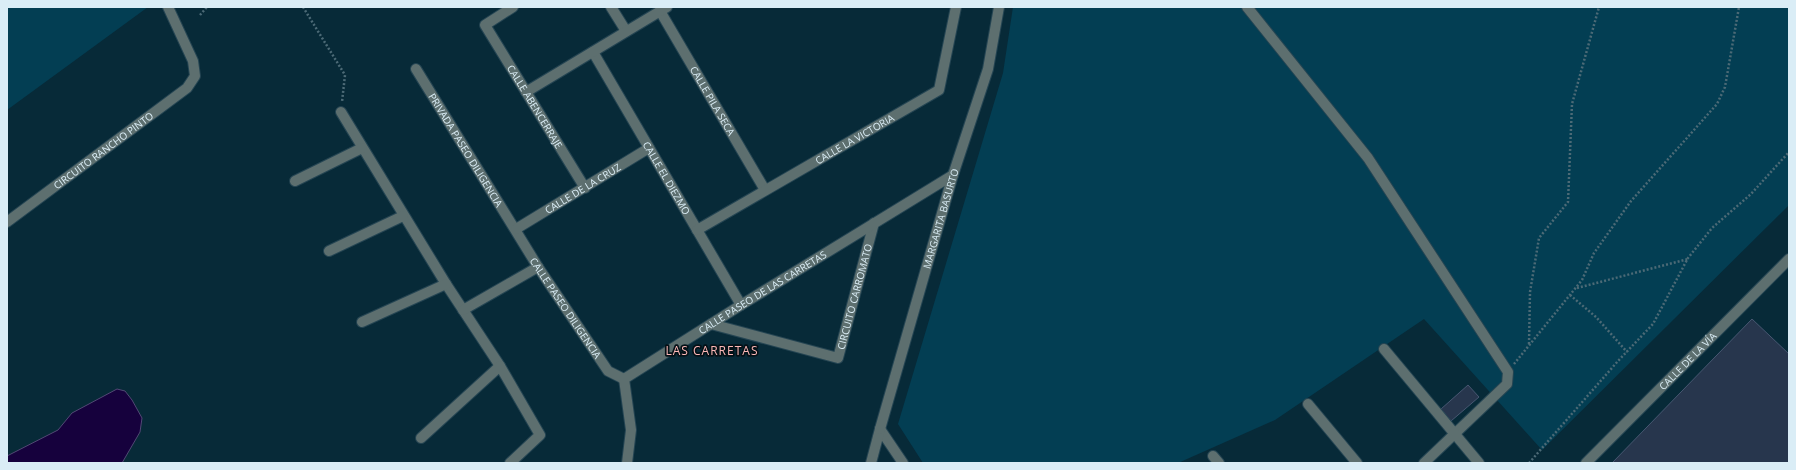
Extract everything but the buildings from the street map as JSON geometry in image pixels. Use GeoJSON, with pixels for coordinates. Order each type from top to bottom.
{"type":"FeatureCollection","features":[{"type":"Feature","properties":{"kind":"street","name":"CIRCUITO RANCHO PINTO"},"geometry":{"type":"LineString","coordinates":[[7,222],[187,88],[195,76],[194,61],[168,7]]}},
{"type":"Feature","properties":{"kind":"street"},"geometry":{"type":"LineString","coordinates":[[611,7],[626,31]]}},
{"type":"Feature","properties":{"kind":"street","name":"CALLE LA VICTORIA"},"geometry":{"type":"LineString","coordinates":[[697,230],[939,90],[956,7]]}},
{"type":"Feature","properties":{"kind":"street","name":"MARGARITA BASURTO"},"geometry":{"type":"LineString","coordinates":[[871,463],[953,175],[988,69],[998,7]]}},
{"type":"Feature","properties":{"kind":"street"},"geometry":{"type":"LineString","coordinates":[[1247,7],[1368,158],[1508,372],[1507,384],[1424,463]]}},
{"type":"Feature","properties":{"kind":"street","name":"CALLE ABENCERRAJE"},"geometry":{"type":"LineString","coordinates":[[506,9],[485,25],[585,188]]}},
{"type":"Feature","properties":{"kind":"street"},"geometry":{"type":"LineString","coordinates":[[526,92],[664,9]]}},
{"type":"Feature","properties":{"kind":"street","name":"CALLE PILA SECA"},"geometry":{"type":"LineString","coordinates":[[664,9],[765,190]]}},
{"type":"Feature","properties":{"kind":"street","name":"CALLE EL DIEZMO"},"geometry":{"type":"LineString","coordinates":[[593,52],[741,305]]}},
{"type":"Feature","properties":{"kind":"street","name":"PRIVADA PASEO DILIGENCIA"},"geometry":{"type":"LineString","coordinates":[[416,69],[516,229]]}},
{"type":"Feature","properties":{"kind":"street"},"geometry":{"type":"LineString","coordinates":[[341,112],[403,216],[500,366],[540,435],[510,463]]}},
{"type":"Feature","properties":{"kind":"street"},"geometry":{"type":"LineString","coordinates":[[295,181],[362,148]]}},
{"type":"Feature","properties":{"kind":"street","name":"CALLE DE LA CRUZ"},"geometry":{"type":"LineString","coordinates":[[516,229],[649,148]]}},
{"type":"Feature","properties":{"kind":"street","name":"CALLE PASEO DE LAS CARRETAS"},"geometry":{"type":"LineString","coordinates":[[624,379],[741,305],[953,175]]}},
{"type":"Feature","properties":{"kind":"street"},"geometry":{"type":"LineString","coordinates":[[329,251],[403,216]]}},
{"type":"Feature","properties":{"kind":"street","name":"CIRCUITO CARROMATO"},"geometry":{"type":"LineString","coordinates":[[711,324],[838,358],[874,223]]}},
{"type":"Feature","properties":{"kind":"street","name":"CALLE PASEO DILIGENCIA"},"geometry":{"type":"LineString","coordinates":[[516,229],[538,267],[608,371],[624,379]]}},
{"type":"Feature","properties":{"kind":"street","name":"CALLE DE LA VÍA"},"geometry":{"type":"LineString","coordinates":[[1586,463],[1789,259]]}},
{"type":"Feature","properties":{"kind":"street"},"geometry":{"type":"LineString","coordinates":[[463,310],[538,267]]}},
{"type":"Feature","properties":{"kind":"street"},"geometry":{"type":"LineString","coordinates":[[362,322],[446,284]]}},
{"type":"Feature","properties":{"kind":"street"},"geometry":{"type":"LineString","coordinates":[[1384,349],[1479,463]]}},
{"type":"Feature","properties":{"kind":"street"},"geometry":{"type":"LineString","coordinates":[[421,438],[500,366]]}},
{"type":"Feature","properties":{"kind":"street"},"geometry":{"type":"LineString","coordinates":[[624,379],[631,430],[627,463]]}},
{"type":"Feature","properties":{"kind":"street"},"geometry":{"type":"LineString","coordinates":[[1308,404],[1358,463]]}},
{"type":"Feature","properties":{"kind":"street"},"geometry":{"type":"LineString","coordinates":[[880,429],[903,463]]}},
{"type":"Feature","properties":{"kind":"path"},"geometry":{"type":"LineString","coordinates":[[200,15],[207,7]]}},
{"type":"Feature","properties":{"kind":"path"},"geometry":{"type":"LineString","coordinates":[[303,7],[345,75],[341,112]]}},
{"type":"Feature","properties":{"kind":"path"},"geometry":{"type":"LineString","coordinates":[[1529,345],[1530,292],[1539,238],[1568,202],[1572,104],[1599,7]]}},
{"type":"Feature","properties":{"kind":"path"},"geometry":{"type":"LineString","coordinates":[[1508,372],[1582,280],[1594,253],[1631,201],[1717,104],[1725,87],[1739,7]]}},
{"type":"Feature","properties":{"kind":"path"},"geometry":{"type":"LineString","coordinates":[[1530,463],[1626,352],[1653,324],[1688,258],[1712,228],[1751,194],[1789,152]]}},
{"type":"Feature","properties":{"kind":"path"},"geometry":{"type":"LineString","coordinates":[[1575,288],[1688,258]]}},
{"type":"Feature","properties":{"kind":"path"},"geometry":{"type":"LineString","coordinates":[[1570,295],[1596,317],[1626,352]]}},
{"type":"Feature","properties":{"kind":"shaded area"},"geometry":{"type":"Polygon","coordinates":[[[7,7],[148,7],[7,110],[7,7]]]}},
{"type":"Feature","properties":{"kind":"shaded area"},"geometry":{"type":"Polygon","coordinates":[[[1013,7],[1789,7],[1789,205],[1542,450],[1424,319],[1275,420],[1178,463],[923,463],[898,424],[1003,73],[1013,7]]]}},
{"type":"Feature","properties":{"kind":"shaded area"},"geometry":{"type":"Polygon","coordinates":[[[117,389],[125,391],[142,418],[140,432],[122,463],[7,463],[7,456],[58,430],[72,413],[117,389]]]}},
{"type":"Feature","properties":{"kind":"district","name":"LAS CARRETAS"},"geometry":{"type":"Point","coordinates":[712,351]}}]}
